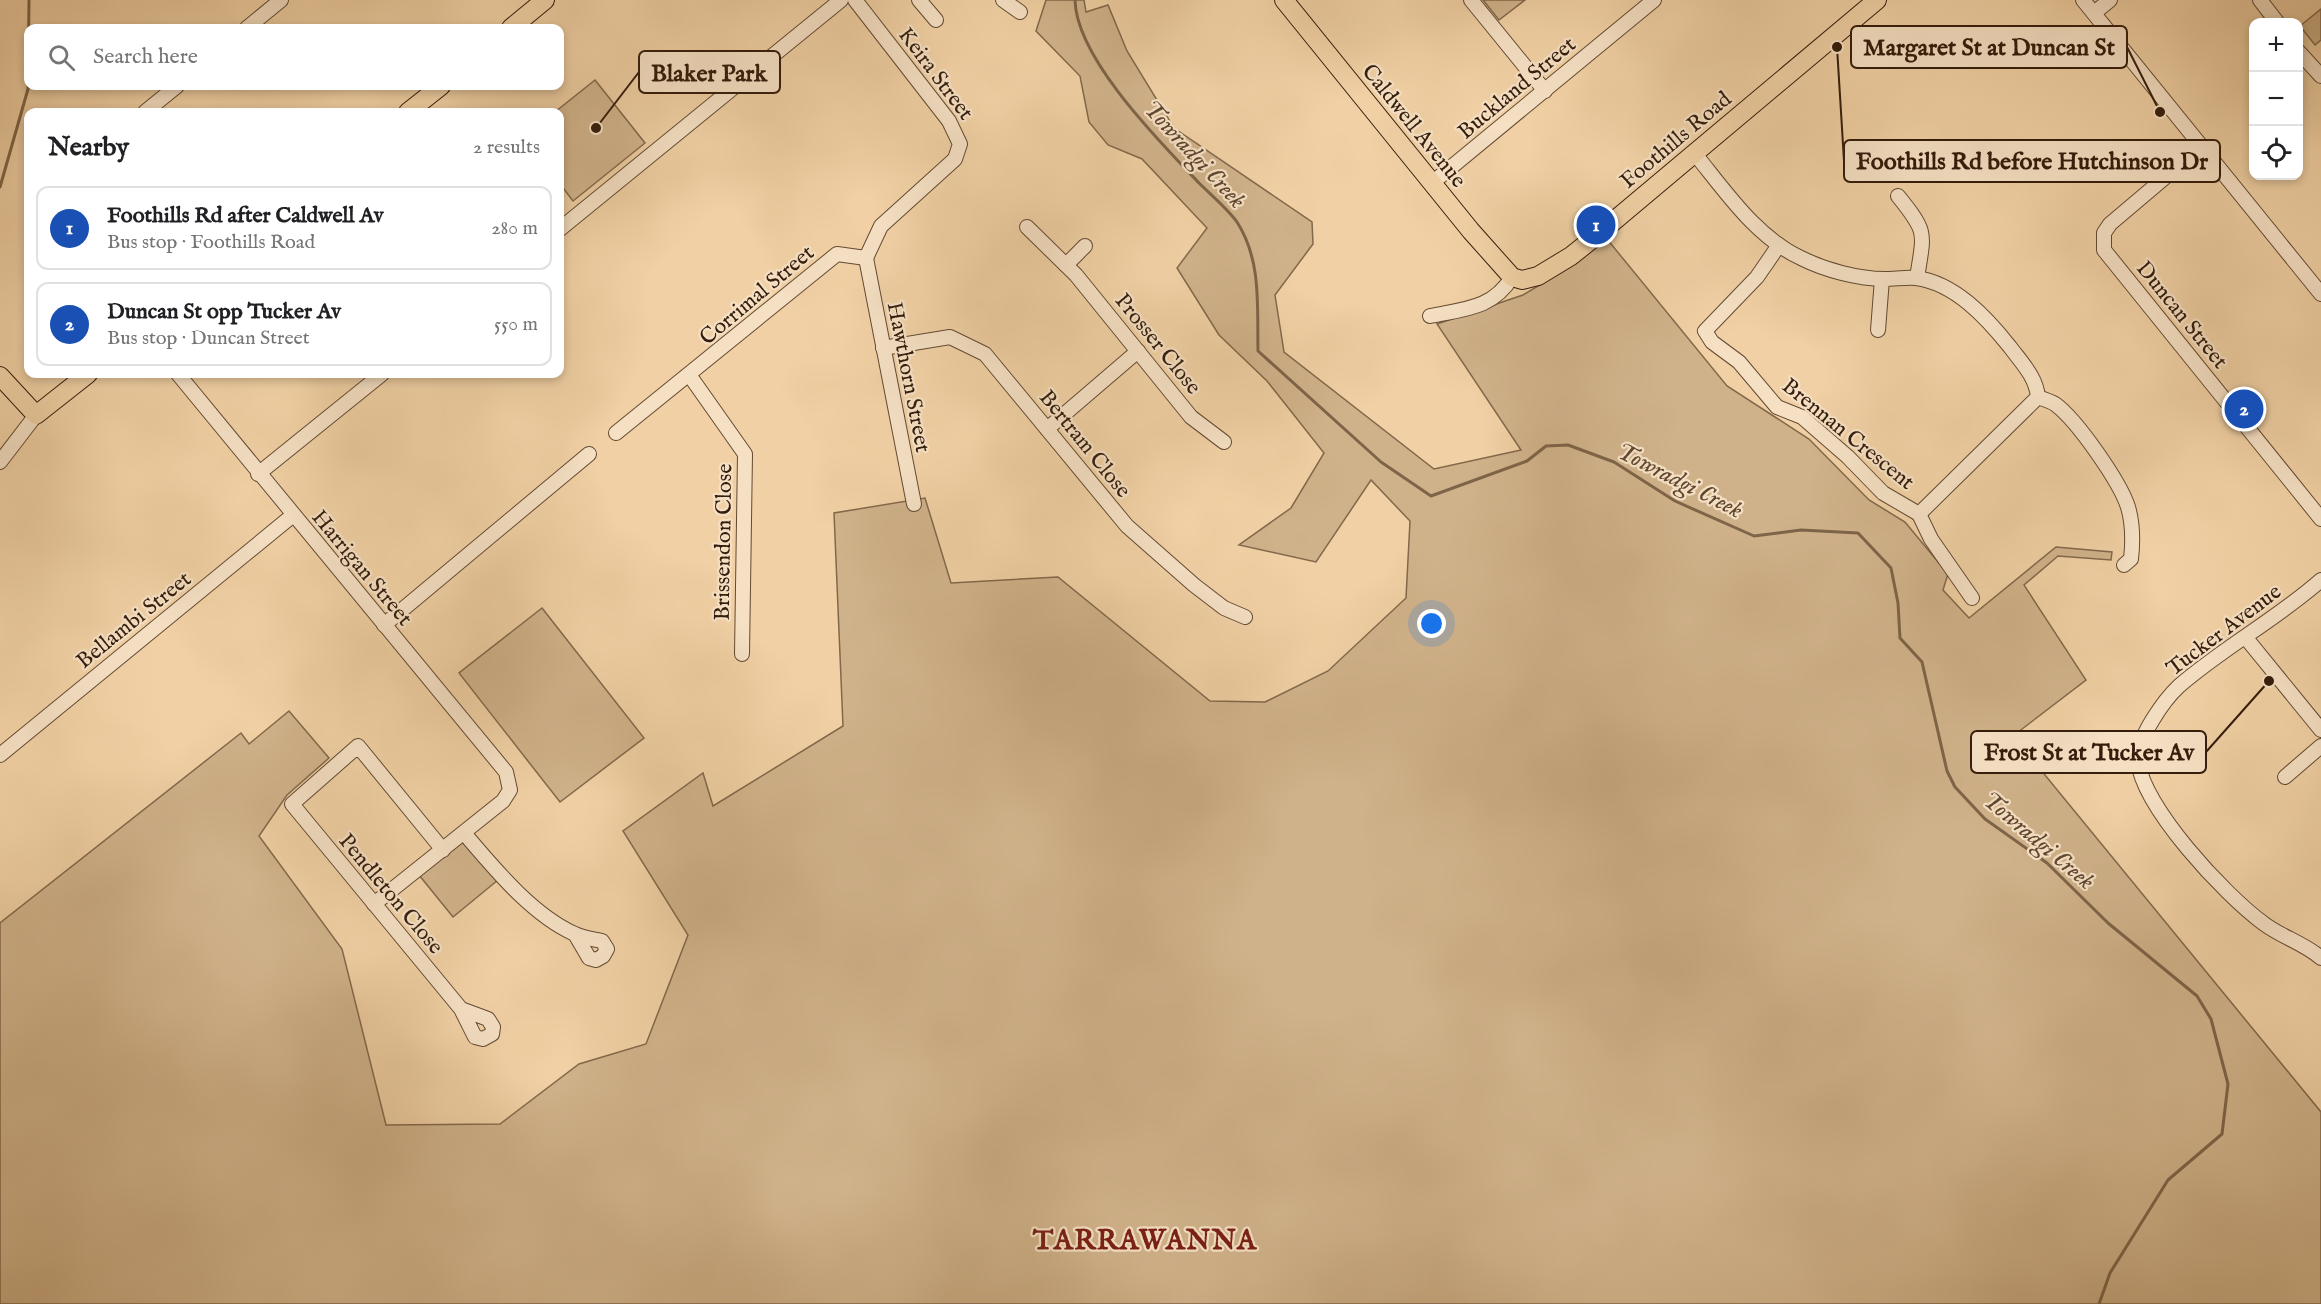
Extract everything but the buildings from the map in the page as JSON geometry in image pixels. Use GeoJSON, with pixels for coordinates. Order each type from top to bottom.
{"type":"FeatureCollection","features":[{"type":"Feature","properties":{"kind":"main road"},"geometry":{"type":"LineString","coordinates":[[515,24],[545,0]]}},
{"type":"Feature","properties":{"kind":"main road","name":"Caldwell Avenue"},"geometry":{"type":"LineString","coordinates":[[1284,0],[1432,183],[1512,277]]}},
{"type":"Feature","properties":{"kind":"main road","name":"Foothills Road"},"geometry":{"type":"LineString","coordinates":[[1512,277],[1529,279],[1571,256],[1877,0]]}},
{"type":"Feature","properties":{"kind":"main road"},"geometry":{"type":"LineString","coordinates":[[413,108],[436,90]]}},
{"type":"Feature","properties":{"kind":"main road"},"geometry":{"type":"LineString","coordinates":[[0,376],[36,415],[83,378]]}},
{"type":"Feature","properties":{"kind":"street"},"geometry":{"type":"LineString","coordinates":[[252,24],[281,0]]}},
{"type":"Feature","properties":{"kind":"street"},"geometry":{"type":"LineString","coordinates":[[564,226],[841,0]]}},
{"type":"Feature","properties":{"kind":"street","name":"Keira Street"},"geometry":{"type":"LineString","coordinates":[[855,0],[949,120],[960,144],[950,165],[881,226],[866,258]]}},
{"type":"Feature","properties":{"kind":"street","name":"Keira Street"},"geometry":{"type":"LineString","coordinates":[[919,0],[936,20]]}},
{"type":"Feature","properties":{"kind":"street"},"geometry":{"type":"LineString","coordinates":[[1003,0],[1020,12]]}},
{"type":"Feature","properties":{"kind":"street"},"geometry":{"type":"LineString","coordinates":[[1471,0],[1545,91]]}},
{"type":"Feature","properties":{"kind":"street","name":"Buckland Street"},"geometry":{"type":"LineString","coordinates":[[1432,183],[1654,0]]}},
{"type":"Feature","properties":{"kind":"street"},"geometry":{"type":"LineString","coordinates":[[2083,0],[2321,294]]}},
{"type":"Feature","properties":{"kind":"street"},"geometry":{"type":"LineString","coordinates":[[2094,13],[2110,0]]}},
{"type":"Feature","properties":{"kind":"street"},"geometry":{"type":"LineString","coordinates":[[2260,0],[2274,18]]}},
{"type":"Feature","properties":{"kind":"street"},"geometry":{"type":"LineString","coordinates":[[2303,56],[2321,76]]}},
{"type":"Feature","properties":{"kind":"street"},"geometry":{"type":"LineString","coordinates":[[150,108],[172,90]]}},
{"type":"Feature","properties":{"kind":"street","name":"Duncan Street"},"geometry":{"type":"LineString","coordinates":[[2201,147],[2110,224],[2104,233],[2104,250],[2321,519]]}},
{"type":"Feature","properties":{"kind":"street"},"geometry":{"type":"LineString","coordinates":[[1695,154],[1734,203],[1766,236],[1779,245],[1800,258],[1826,269],[1882,279],[1917,278],[1962,298],[1981,312],[2031,375],[2037,387],[2037,398],[1919,514],[1931,539],[1972,598]]}},
{"type":"Feature","properties":{"kind":"street"},"geometry":{"type":"LineString","coordinates":[[1898,196],[1920,222],[1923,239],[1917,278]]}},
{"type":"Feature","properties":{"kind":"street","name":"Prosser Close"},"geometry":{"type":"LineString","coordinates":[[1028,227],[1066,265],[1191,417],[1224,442]]}},
{"type":"Feature","properties":{"kind":"street","name":"Brennan Crescent"},"geometry":{"type":"LineString","coordinates":[[1779,245],[1757,277],[1704,331],[1712,342],[1739,362],[1777,406],[1802,417],[1848,456],[1884,493],[1919,514]]}},
{"type":"Feature","properties":{"kind":"street"},"geometry":{"type":"LineString","coordinates":[[1066,265],[1086,246]]}},
{"type":"Feature","properties":{"kind":"street","name":"Corrimal Street"},"geometry":{"type":"LineString","coordinates":[[616,433],[837,254],[866,258]]}},
{"type":"Feature","properties":{"kind":"street","name":"Hawthorn Street"},"geometry":{"type":"LineString","coordinates":[[866,258],[914,504]]}},
{"type":"Feature","properties":{"kind":"street"},"geometry":{"type":"LineString","coordinates":[[1430,316],[1476,306],[1494,299],[1504,290],[1512,277]]}},
{"type":"Feature","properties":{"kind":"street"},"geometry":{"type":"LineString","coordinates":[[1878,330],[1882,279]]}},
{"type":"Feature","properties":{"kind":"street","name":"Bertram Close"},"geometry":{"type":"LineString","coordinates":[[883,348],[950,337],[985,354],[1127,526],[1194,585],[1224,608],[1245,617]]}},
{"type":"Feature","properties":{"kind":"street"},"geometry":{"type":"LineString","coordinates":[[1047,429],[1138,351]]}},
{"type":"Feature","properties":{"kind":"street","name":"Brissendon Close"},"geometry":{"type":"LineString","coordinates":[[690,375],[745,454],[742,654]]}},
{"type":"Feature","properties":{"kind":"street","name":"Harrigan Street"},"geometry":{"type":"LineString","coordinates":[[181,378],[292,516],[506,772],[510,790],[503,801],[464,834]]}},
{"type":"Feature","properties":{"kind":"street"},"geometry":{"type":"LineString","coordinates":[[258,474],[377,378]]}},
{"type":"Feature","properties":{"kind":"street"},"geometry":{"type":"LineString","coordinates":[[2037,398],[2054,403],[2073,423],[2110,472],[2128,506],[2133,539],[2131,559],[2124,565]]}},
{"type":"Feature","properties":{"kind":"street"},"geometry":{"type":"LineString","coordinates":[[0,462],[36,415]]}},
{"type":"Feature","properties":{"kind":"street"},"geometry":{"type":"LineString","coordinates":[[384,625],[589,454]]}},
{"type":"Feature","properties":{"kind":"street","name":"Bellambi Street"},"geometry":{"type":"LineString","coordinates":[[0,755],[292,516]]}},
{"type":"Feature","properties":{"kind":"street","name":"Tucker Avenue"},"geometry":{"type":"LineString","coordinates":[[2138,759],[2153,715],[2179,686],[2293,604],[2321,580]]}},
{"type":"Feature","properties":{"kind":"street"},"geometry":{"type":"LineString","coordinates":[[2246,638],[2321,730]]}},
{"type":"Feature","properties":{"kind":"street"},"geometry":{"type":"LineString","coordinates":[[2285,777],[2321,746]]}},
{"type":"Feature","properties":{"kind":"street","name":"Pendleton Close"},"geometry":{"type":"LineString","coordinates":[[443,850],[358,747],[292,804],[461,1009]]}},
{"type":"Feature","properties":{"kind":"street"},"geometry":{"type":"LineString","coordinates":[[2075,754],[2138,759],[2147,787],[2168,824],[2230,897],[2265,925],[2319,953]]}},
{"type":"Feature","properties":{"kind":"street"},"geometry":{"type":"LineString","coordinates":[[374,904],[464,834],[506,882],[532,905],[575,934]]}},
{"type":"Feature","properties":{"kind":"shaded area"},"geometry":{"type":"Polygon","coordinates":[[[1046,0],[1084,0],[1086,12],[1108,5],[1127,51],[1174,128],[1312,222],[1313,244],[1275,295],[1284,352],[1434,469],[1521,450],[1437,324],[1523,295],[1565,270],[1607,239],[1727,386],[1809,439],[1869,500],[1905,522],[1948,574],[1943,590],[1969,618],[2056,547],[2112,552],[2111,560],[2058,556],[2024,585],[2086,680],[2013,736],[2321,1112],[2321,1304],[0,1304],[0,923],[241,733],[249,744],[289,711],[329,758],[287,795],[259,836],[342,949],[386,1125],[500,1124],[579,1064],[646,1044],[688,935],[623,831],[703,773],[713,806],[843,726],[834,513],[925,498],[951,583],[1058,577],[1210,701],[1265,702],[1328,671],[1406,598],[1410,521],[1371,480],[1316,562],[1239,545],[1291,508],[1324,453],[1267,381],[1219,335],[1177,268],[1207,228],[1142,159],[1108,145],[1089,122],[1080,76],[1036,31],[1046,0]]]}},
{"type":"Feature","properties":{"kind":"shaded area"},"geometry":{"type":"Polygon","coordinates":[[[1483,0],[1525,0],[1499,20],[1483,0]]]}},
{"type":"Feature","properties":{"kind":"shaded area"},"geometry":{"type":"Polygon","coordinates":[[[2321,9],[2321,40],[2315,45],[2303,30],[2303,24],[2321,9]]]}},
{"type":"Feature","properties":{"kind":"shaded area"},"geometry":{"type":"Polygon","coordinates":[[[595,80],[645,143],[573,201],[564,189],[564,108],[560,108],[595,80]]]}},
{"type":"Feature","properties":{"kind":"shaded area"},"geometry":{"type":"Polygon","coordinates":[[[542,608],[644,738],[560,802],[459,673],[542,608]]]}},
{"type":"Feature","properties":{"kind":"shaded area"},"geometry":{"type":"Polygon","coordinates":[[[459,842],[468,845],[498,880],[453,917],[419,875],[459,842]]]}},
{"type":"Feature","properties":{"kind":"waterway"},"geometry":{"type":"LineString","coordinates":[[29,0],[29,24]]}},
{"type":"Feature","properties":{"kind":"waterway","name":"Towradgi Creek"},"geometry":{"type":"LineString","coordinates":[[1075,0],[1079,23],[1104,73],[1143,122],[1233,217],[1245,237],[1251,252],[1258,301],[1258,351],[1381,462],[1431,496],[1527,461],[1546,446],[1568,445],[1614,462],[1675,501],[1754,536],[1801,530],[1858,533],[1891,568],[1898,603],[1900,638],[1922,662],[1947,771],[1955,787],[1985,819],[2047,863],[2108,923],[2197,996],[2211,1019],[2228,1084],[2222,1134],[2168,1180],[2110,1273],[2099,1304]]}},
{"type":"Feature","properties":{"kind":"waterway"},"geometry":{"type":"LineString","coordinates":[[0,187],[28,90]]}},
{"type":"Feature","properties":{"kind":"place","name":"Foothills Rd before Hutchinson Dr"},"geometry":{"type":"Point","coordinates":[1837,47]}},
{"type":"Feature","properties":{"kind":"place","name":"Margaret St at Duncan St"},"geometry":{"type":"Point","coordinates":[2160,112]}},
{"type":"Feature","properties":{"kind":"place","name":"Blaker Park"},"geometry":{"type":"Point","coordinates":[596,128]}},
{"type":"Feature","properties":{"kind":"place","name":"Foothills Rd after Caldwell Av"},"geometry":{"type":"Point","coordinates":[1596,225]}},
{"type":"Feature","properties":{"kind":"place","name":"Duncan St opp Tucker Av"},"geometry":{"type":"Point","coordinates":[2244,409]}},
{"type":"Feature","properties":{"kind":"place","name":"Frost St at Tucker Av"},"geometry":{"type":"Point","coordinates":[2269,681]}},
{"type":"Feature","properties":{"kind":"district","name":"TARRAWANNA"},"geometry":{"type":"Point","coordinates":[1145,1239]}}]}
